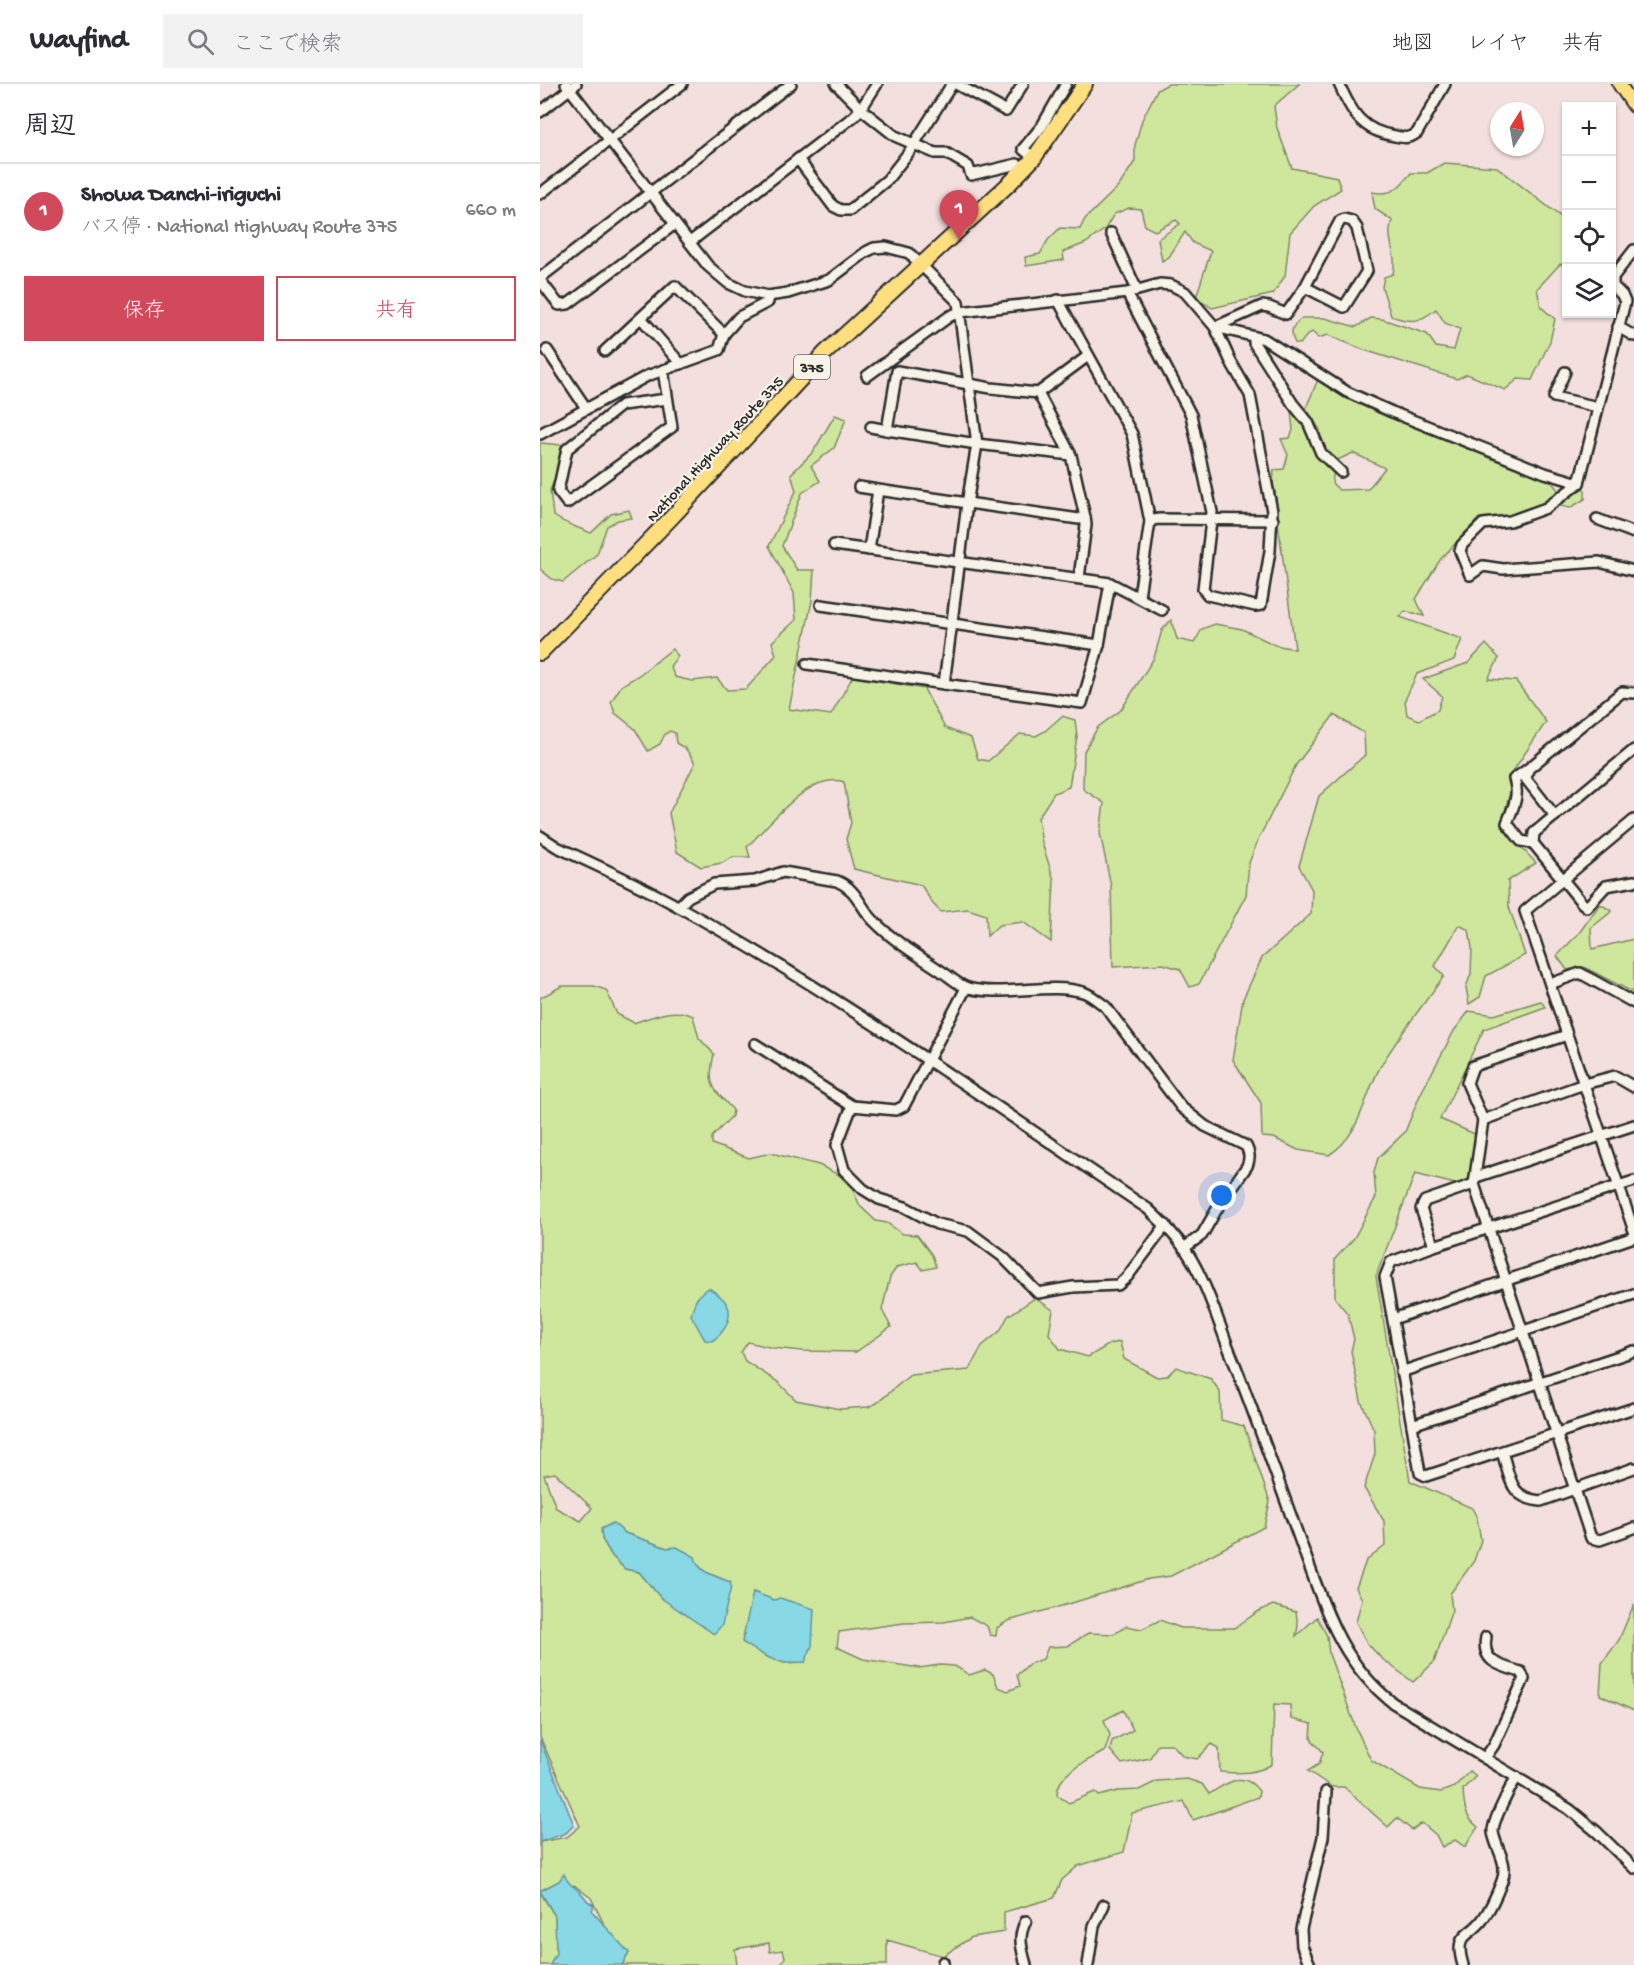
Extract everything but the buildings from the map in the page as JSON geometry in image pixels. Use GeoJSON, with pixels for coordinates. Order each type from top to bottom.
{"type":"FeatureCollection","features":[{"type":"Feature","properties":{"kind":"highway","name":"National Highway Route 375"},"geometry":{"type":"LineString","coordinates":[[540,653],[825,353],[1029,163],[1085,84]]}},
{"type":"Feature","properties":{"kind":"main road"},"geometry":{"type":"LineString","coordinates":[[1619,84],[1633,104]]}},
{"type":"Feature","properties":{"kind":"street"},"geometry":{"type":"LineString","coordinates":[[540,194],[682,84]]}},
{"type":"Feature","properties":{"kind":"street"},"geometry":{"type":"LineString","coordinates":[[675,224],[568,304],[559,305],[540,279],[649,192],[791,84]]}},
{"type":"Feature","properties":{"kind":"street"},"geometry":{"type":"LineString","coordinates":[[836,84],[861,109],[895,136],[935,153],[946,153],[968,166],[971,176],[1029,163],[1023,149],[1042,126],[1066,84]]}},
{"type":"Feature","properties":{"kind":"street"},"geometry":{"type":"LineString","coordinates":[[690,242],[861,109],[877,84]]}},
{"type":"Feature","properties":{"kind":"street"},"geometry":{"type":"LineString","coordinates":[[798,159],[833,206],[841,210],[850,210],[887,180],[914,145],[954,84],[1006,111],[1023,84]]}},
{"type":"Feature","properties":{"kind":"street"},"geometry":{"type":"LineString","coordinates":[[1339,84],[1347,103],[1367,128],[1386,135],[1411,138],[1417,133],[1445,84]]}},
{"type":"Feature","properties":{"kind":"street"},"geometry":{"type":"LineString","coordinates":[[540,112],[571,86],[649,192],[708,266],[720,278],[745,291],[768,296],[788,293],[829,280],[866,252],[874,248],[886,247],[909,253],[958,302],[977,444],[944,684]]}},
{"type":"Feature","properties":{"kind":"street"},"geometry":{"type":"LineString","coordinates":[[1215,327],[1262,306],[1269,306],[1286,314],[1305,287],[1340,221],[1344,219],[1352,221],[1357,228],[1367,270],[1344,308],[1305,287]]}},
{"type":"Feature","properties":{"kind":"street"},"geometry":{"type":"LineString","coordinates":[[867,376],[950,316],[960,312],[1132,291],[1160,284],[1171,285],[1185,292],[1215,327],[1250,395],[1273,520],[1261,605],[1255,606],[1208,595],[1203,590],[1212,519],[1191,415],[1132,291],[1112,233]]}},
{"type":"Feature","properties":{"kind":"street"},"geometry":{"type":"LineString","coordinates":[[1634,250],[1613,277],[1613,286],[1625,302],[1579,483],[1546,508],[1510,521],[1484,524],[1462,545],[1460,551],[1470,576],[1483,566],[1503,569],[1599,562],[1634,571]]}},
{"type":"Feature","properties":{"kind":"street"},"geometry":{"type":"LineString","coordinates":[[605,351],[675,286],[724,334]]}},
{"type":"Feature","properties":{"kind":"street"},"geometry":{"type":"LineString","coordinates":[[540,434],[647,376],[719,350],[724,334],[739,316],[768,302],[768,296]]}},
{"type":"Feature","properties":{"kind":"street"},"geometry":{"type":"LineString","coordinates":[[1058,300],[1132,434],[1150,521],[1139,597]]}},
{"type":"Feature","properties":{"kind":"street"},"geometry":{"type":"LineString","coordinates":[[641,318],[681,364]]}},
{"type":"Feature","properties":{"kind":"street"},"geometry":{"type":"LineString","coordinates":[[1215,327],[1264,339],[1347,392],[1545,473],[1579,483]]}},
{"type":"Feature","properties":{"kind":"street"},"geometry":{"type":"LineString","coordinates":[[1618,327],[1634,336]]}},
{"type":"Feature","properties":{"kind":"street"},"geometry":{"type":"LineString","coordinates":[[1254,337],[1254,343],[1276,378],[1308,422],[1321,453],[1341,472]]}},
{"type":"Feature","properties":{"kind":"street"},"geometry":{"type":"LineString","coordinates":[[547,350],[586,408]]}},
{"type":"Feature","properties":{"kind":"street"},"geometry":{"type":"LineString","coordinates":[[887,430],[897,371],[970,382],[991,388],[1038,393],[1088,356]]}},
{"type":"Feature","properties":{"kind":"street"},"geometry":{"type":"LineString","coordinates":[[663,370],[672,427],[567,503],[558,490],[567,449],[622,405],[667,399]]}},
{"type":"Feature","properties":{"kind":"street"},"geometry":{"type":"LineString","coordinates":[[1565,372],[1554,398],[1598,407]]}},
{"type":"Feature","properties":{"kind":"street"},"geometry":{"type":"LineString","coordinates":[[1038,393],[1071,455],[1085,517],[1086,525],[1078,578]]}},
{"type":"Feature","properties":{"kind":"street"},"geometry":{"type":"LineString","coordinates":[[871,427],[977,444],[1071,455]]}},
{"type":"Feature","properties":{"kind":"street"},"geometry":{"type":"LineString","coordinates":[[859,486],[967,504],[1079,519],[1085,517]]}},
{"type":"Feature","properties":{"kind":"street"},"geometry":{"type":"LineString","coordinates":[[869,550],[878,490]]}},
{"type":"Feature","properties":{"kind":"street"},"geometry":{"type":"LineString","coordinates":[[1150,521],[1158,519],[1273,520]]}},
{"type":"Feature","properties":{"kind":"street"},"geometry":{"type":"LineString","coordinates":[[1597,519],[1634,533]]}},
{"type":"Feature","properties":{"kind":"street"},"geometry":{"type":"LineString","coordinates":[[834,545],[1110,583],[1162,610]]}},
{"type":"Feature","properties":{"kind":"street"},"geometry":{"type":"LineString","coordinates":[[807,663],[1082,703],[1099,645],[1110,583]]}},
{"type":"Feature","properties":{"kind":"street"},"geometry":{"type":"LineString","coordinates":[[821,604],[1099,645]]}},
{"type":"Feature","properties":{"kind":"street"},"geometry":{"type":"LineString","coordinates":[[1634,693],[1622,692],[1514,779],[1517,789],[1515,802],[1507,823],[1521,841],[1533,843],[1587,907],[1606,886],[1634,881]]}},
{"type":"Feature","properties":{"kind":"street"},"geometry":{"type":"LineString","coordinates":[[1533,843],[1534,833],[1634,750]]}},
{"type":"Feature","properties":{"kind":"street"},"geometry":{"type":"LineString","coordinates":[[1528,769],[1526,779],[1555,816]]}},
{"type":"Feature","properties":{"kind":"street"},"geometry":{"type":"LineString","coordinates":[[1634,820],[1525,911],[1634,1231]]}},
{"type":"Feature","properties":{"kind":"street"},"geometry":{"type":"LineString","coordinates":[[540,836],[557,847],[679,906],[801,978],[928,1060],[1148,1209],[1166,1225],[1184,1248],[1204,1285],[1243,1384],[1327,1614],[1358,1670],[1383,1696],[1422,1722],[1569,1809],[1634,1868]]}},
{"type":"Feature","properties":{"kind":"street"},"geometry":{"type":"LineString","coordinates":[[679,906],[687,897],[714,884],[755,881],[783,872],[837,881],[856,894],[864,909],[878,926],[966,988],[1063,990],[1083,992],[1093,997],[1106,1007],[1181,1107],[1205,1126],[1246,1146],[1249,1152],[1250,1159],[1247,1166],[1202,1235],[1184,1248]]}},
{"type":"Feature","properties":{"kind":"street"},"geometry":{"type":"LineString","coordinates":[[1550,984],[1580,974],[1634,1003]]}},
{"type":"Feature","properties":{"kind":"street"},"geometry":{"type":"LineString","coordinates":[[755,1044],[852,1106],[899,1110],[904,1106],[966,988]]}},
{"type":"Feature","properties":{"kind":"street"},"geometry":{"type":"LineString","coordinates":[[1567,1035],[1473,1066],[1467,1083],[1483,1120],[1475,1181],[1573,1489],[1591,1538],[1600,1540],[1634,1528]]}},
{"type":"Feature","properties":{"kind":"street"},"geometry":{"type":"LineString","coordinates":[[1483,1120],[1584,1084],[1616,1076],[1634,1087]]}},
{"type":"Feature","properties":{"kind":"street"},"geometry":{"type":"LineString","coordinates":[[852,1106],[837,1145],[844,1170],[863,1189],[879,1199],[905,1207],[937,1224],[968,1231],[1002,1257],[1038,1293],[1073,1287],[1118,1285],[1127,1277],[1166,1225]]}},
{"type":"Feature","properties":{"kind":"street"},"geometry":{"type":"LineString","coordinates":[[1434,1246],[1421,1209],[1425,1201],[1634,1125]]}},
{"type":"Feature","properties":{"kind":"street"},"geometry":{"type":"LineString","coordinates":[[1634,1181],[1391,1262],[1385,1277],[1420,1473],[1426,1476],[1634,1408]]}},
{"type":"Feature","properties":{"kind":"street"},"geometry":{"type":"LineString","coordinates":[[1393,1319],[1634,1237]]}},
{"type":"Feature","properties":{"kind":"street"},"geometry":{"type":"LineString","coordinates":[[1401,1372],[1634,1294]]}},
{"type":"Feature","properties":{"kind":"street"},"geometry":{"type":"LineString","coordinates":[[1412,1425],[1634,1351]]}},
{"type":"Feature","properties":{"kind":"street"},"geometry":{"type":"LineString","coordinates":[[1502,1452],[1513,1486],[1520,1496],[1529,1500],[1541,1501],[1634,1468]]}},
{"type":"Feature","properties":{"kind":"street"},"geometry":{"type":"LineString","coordinates":[[1485,1758],[1494,1744],[1524,1679],[1521,1672],[1496,1664],[1487,1656],[1484,1646],[1486,1636]]}},
{"type":"Feature","properties":{"kind":"street"},"geometry":{"type":"LineString","coordinates":[[1462,1965],[1461,1941],[1482,1922],[1505,1871],[1493,1830],[1495,1820],[1517,1777]]}},
{"type":"Feature","properties":{"kind":"street"},"geometry":{"type":"LineString","coordinates":[[1310,1965],[1302,1946],[1301,1929],[1323,1837],[1326,1792]]}},
{"type":"Feature","properties":{"kind":"street"},"geometry":{"type":"LineString","coordinates":[[1088,1965],[1094,1926],[1104,1905]]}},
{"type":"Feature","properties":{"kind":"street"},"geometry":{"type":"LineString","coordinates":[[1026,1921],[1020,1935],[1020,1946],[1026,1965]]}},
{"type":"Feature","properties":{"kind":"green space"},"geometry":{"type":"Polygon","coordinates":[[[1168,84],[1299,84],[1274,106],[1277,128],[1292,168],[1337,177],[1341,189],[1314,206],[1290,233],[1285,276],[1273,294],[1212,308],[1196,297],[1211,251],[1193,243],[1185,232],[1169,257],[1162,261],[1158,239],[1180,224],[1176,220],[1155,231],[1145,226],[1141,209],[1129,208],[1114,214],[1105,229],[1086,243],[1063,252],[1064,260],[1026,266],[1025,257],[1040,254],[1048,240],[1060,228],[1080,229],[1085,219],[1119,186],[1135,161],[1135,145],[1142,120],[1157,90],[1168,84]]]}},
{"type":"Feature","properties":{"kind":"green space"},"geometry":{"type":"Polygon","coordinates":[[[1444,163],[1497,167],[1562,217],[1562,264],[1537,289],[1541,307],[1555,319],[1550,341],[1532,380],[1518,379],[1505,390],[1467,374],[1457,379],[1364,350],[1328,335],[1318,338],[1313,332],[1308,334],[1300,344],[1295,343],[1292,332],[1294,326],[1302,318],[1325,318],[1356,327],[1371,318],[1382,319],[1427,334],[1436,347],[1454,350],[1460,329],[1445,323],[1436,309],[1425,317],[1415,320],[1404,320],[1391,316],[1382,287],[1384,277],[1393,274],[1394,259],[1390,234],[1392,220],[1375,209],[1372,192],[1390,192],[1399,187],[1411,173],[1427,173],[1444,163]]]}},
{"type":"Feature","properties":{"kind":"green space"},"geometry":{"type":"Polygon","coordinates":[[[1319,377],[1549,479],[1564,497],[1579,484],[1585,490],[1585,499],[1570,508],[1545,503],[1506,517],[1479,518],[1440,560],[1416,599],[1424,616],[1405,611],[1400,617],[1462,639],[1454,660],[1417,674],[1405,700],[1407,715],[1419,720],[1438,710],[1442,696],[1423,679],[1468,663],[1486,644],[1499,658],[1488,679],[1516,681],[1546,722],[1509,777],[1510,792],[1501,826],[1536,863],[1508,881],[1509,907],[1525,955],[1486,976],[1480,997],[1469,1004],[1466,987],[1471,974],[1472,948],[1469,930],[1459,925],[1435,966],[1444,976],[1382,1064],[1349,1136],[1329,1155],[1298,1150],[1274,1138],[1262,1137],[1261,1103],[1233,1060],[1243,999],[1262,958],[1311,914],[1312,890],[1299,866],[1319,796],[1365,755],[1364,733],[1334,715],[1296,765],[1258,840],[1249,863],[1246,895],[1199,984],[1190,987],[1180,969],[1163,964],[1113,967],[1111,886],[1100,833],[1104,803],[1083,789],[1084,751],[1098,727],[1121,710],[1154,658],[1162,630],[1171,620],[1177,639],[1194,643],[1202,629],[1215,624],[1242,629],[1275,645],[1295,649],[1273,485],[1274,470],[1284,469],[1288,455],[1281,439],[1290,438],[1293,430],[1291,411],[1309,431],[1318,457],[1334,470],[1332,483],[1339,490],[1368,489],[1385,468],[1353,453],[1335,461],[1321,447],[1320,430],[1306,408],[1319,377]]]}},
{"type":"Feature","properties":{"kind":"green space"},"geometry":{"type":"Polygon","coordinates":[[[835,415],[846,419],[834,448],[811,466],[820,481],[802,493],[782,546],[797,570],[814,570],[812,601],[789,709],[831,715],[853,676],[924,689],[945,728],[971,738],[978,759],[988,761],[1020,734],[1036,736],[1062,716],[1075,720],[1077,736],[1069,787],[1054,793],[1038,818],[1042,843],[1054,880],[1051,942],[1023,922],[999,925],[987,936],[986,915],[968,909],[941,912],[921,885],[854,869],[846,839],[851,823],[844,782],[831,781],[818,784],[791,802],[747,847],[750,857],[733,857],[722,863],[701,867],[677,852],[669,813],[695,763],[686,749],[676,743],[675,733],[670,731],[665,734],[660,744],[648,751],[635,729],[615,713],[611,702],[621,686],[672,649],[678,656],[670,666],[675,677],[692,681],[717,678],[727,690],[746,689],[776,655],[772,642],[796,620],[794,593],[769,546],[796,491],[791,474],[813,452],[835,415]]]}},
{"type":"Feature","properties":{"kind":"green space"},"geometry":{"type":"Polygon","coordinates":[[[540,443],[562,445],[555,479],[550,490],[553,515],[591,533],[611,514],[629,510],[632,518],[618,520],[607,526],[597,554],[563,582],[552,579],[540,569],[540,443]]]}},
{"type":"Feature","properties":{"kind":"green space"},"geometry":{"type":"Polygon","coordinates":[[[1600,904],[1612,911],[1591,928],[1592,949],[1634,939],[1634,993],[1584,967],[1567,970],[1557,956],[1579,933],[1600,904]]]}},
{"type":"Feature","properties":{"kind":"green space"},"geometry":{"type":"Polygon","coordinates":[[[562,986],[594,986],[606,990],[617,1014],[634,1023],[671,1012],[693,1016],[699,1038],[714,1054],[711,1073],[713,1085],[733,1110],[732,1116],[712,1137],[712,1144],[749,1158],[771,1153],[819,1165],[839,1175],[852,1188],[860,1206],[876,1221],[887,1223],[903,1234],[917,1235],[932,1255],[936,1267],[923,1270],[917,1262],[897,1267],[890,1277],[882,1310],[891,1327],[856,1352],[802,1351],[773,1348],[748,1342],[741,1352],[745,1361],[778,1382],[796,1400],[840,1409],[868,1407],[877,1403],[910,1375],[969,1370],[982,1346],[1000,1331],[1008,1316],[1035,1298],[1053,1310],[1049,1334],[1060,1349],[1088,1357],[1110,1344],[1120,1342],[1124,1359],[1157,1377],[1167,1376],[1176,1367],[1211,1379],[1220,1392],[1221,1420],[1244,1426],[1270,1502],[1264,1527],[1171,1576],[1149,1579],[1008,1621],[997,1628],[996,1636],[990,1635],[987,1626],[970,1617],[944,1622],[904,1623],[839,1632],[837,1647],[863,1659],[919,1668],[940,1665],[955,1666],[969,1675],[985,1670],[993,1674],[998,1687],[1008,1691],[1020,1686],[1017,1675],[1029,1664],[1043,1659],[1048,1647],[1068,1646],[1088,1633],[1114,1634],[1126,1626],[1142,1629],[1160,1620],[1181,1628],[1234,1628],[1259,1611],[1273,1605],[1296,1612],[1298,1626],[1296,1636],[1317,1617],[1327,1636],[1329,1654],[1356,1728],[1371,1760],[1420,1789],[1441,1792],[1454,1787],[1470,1771],[1476,1776],[1463,1789],[1466,1810],[1470,1819],[1478,1827],[1465,1847],[1455,1840],[1442,1847],[1436,1835],[1422,1823],[1412,1830],[1397,1818],[1388,1827],[1344,1787],[1332,1787],[1308,1771],[1319,1764],[1323,1752],[1311,1739],[1312,1724],[1291,1719],[1290,1705],[1274,1704],[1272,1764],[1253,1772],[1240,1773],[1220,1772],[1219,1748],[1212,1744],[1197,1759],[1183,1756],[1172,1744],[1158,1744],[1150,1758],[1122,1764],[1110,1750],[1112,1741],[1133,1730],[1123,1710],[1104,1720],[1110,1735],[1105,1751],[1082,1763],[1068,1774],[1058,1787],[1057,1795],[1069,1803],[1095,1792],[1099,1796],[1118,1791],[1139,1790],[1157,1781],[1187,1779],[1202,1784],[1209,1794],[1229,1782],[1241,1779],[1253,1784],[1259,1791],[1258,1797],[1193,1820],[1184,1801],[1132,1813],[1124,1852],[1078,1866],[1062,1880],[1054,1898],[1004,1912],[1004,1932],[972,1937],[943,1956],[887,1940],[887,1965],[781,1965],[785,1957],[783,1950],[770,1952],[769,1943],[735,1949],[737,1965],[622,1965],[629,1953],[606,1928],[591,1898],[574,1885],[572,1888],[567,1881],[559,1881],[540,1891],[540,1842],[567,1837],[580,1826],[540,1737],[540,998],[562,986]],[[555,1473],[544,1475],[556,1508],[581,1521],[592,1508],[555,1473]],[[613,1523],[602,1539],[612,1556],[625,1569],[639,1572],[661,1598],[730,1582],[703,1571],[696,1564],[667,1548],[625,1533],[613,1523]],[[753,1592],[764,1656],[784,1663],[805,1662],[774,1600],[753,1592]]]}},
{"type":"Feature","properties":{"kind":"green space"},"geometry":{"type":"Polygon","coordinates":[[[1541,1001],[1545,1007],[1484,1029],[1440,1119],[1477,1135],[1469,1181],[1455,1184],[1415,1174],[1376,1276],[1410,1481],[1472,1508],[1477,1518],[1481,1540],[1474,1561],[1450,1594],[1452,1610],[1434,1662],[1413,1682],[1381,1658],[1367,1643],[1356,1622],[1362,1599],[1356,1588],[1366,1561],[1385,1546],[1384,1521],[1364,1488],[1375,1454],[1374,1430],[1361,1401],[1351,1351],[1354,1339],[1348,1314],[1335,1298],[1335,1259],[1354,1238],[1376,1197],[1374,1172],[1378,1158],[1405,1132],[1420,1095],[1454,1031],[1469,1011],[1494,1015],[1541,1001]]]}},
{"type":"Feature","properties":{"kind":"green space"},"geometry":{"type":"Polygon","coordinates":[[[1634,1604],[1634,1711],[1600,1695],[1602,1663],[1619,1640],[1634,1604]]]}},
{"type":"Feature","properties":{"kind":"green space"},"geometry":{"type":"Polygon","coordinates":[[[540,1892],[555,1916],[557,1952],[550,1965],[540,1965],[540,1892]]]}},
{"type":"Feature","properties":{"kind":"water"},"geometry":{"type":"Polygon","coordinates":[[[709,1288],[725,1301],[729,1309],[726,1325],[712,1341],[705,1340],[691,1315],[697,1299],[709,1288]]]}},
{"type":"Feature","properties":{"kind":"water"},"geometry":{"type":"Polygon","coordinates":[[[613,1523],[625,1533],[667,1548],[677,1547],[695,1557],[704,1570],[730,1582],[731,1587],[722,1625],[714,1634],[661,1598],[639,1572],[625,1569],[612,1556],[602,1539],[601,1529],[613,1523]]]}},
{"type":"Feature","properties":{"kind":"water"},"geometry":{"type":"Polygon","coordinates":[[[753,1592],[774,1600],[780,1598],[814,1609],[812,1646],[805,1662],[778,1661],[742,1642],[753,1592]]]}},
{"type":"Feature","properties":{"kind":"water"},"geometry":{"type":"Polygon","coordinates":[[[540,1740],[574,1825],[566,1833],[540,1842],[540,1740]]]}},
{"type":"Feature","properties":{"kind":"water"},"geometry":{"type":"Polygon","coordinates":[[[564,1874],[570,1884],[594,1905],[592,1911],[629,1953],[622,1965],[550,1965],[556,1953],[555,1916],[540,1891],[559,1881],[564,1874]]]}},
{"type":"Feature","properties":{"kind":"place","name":"Showa Danchi-iriguchi"},"geometry":{"type":"Point","coordinates":[959,240]}}]}
